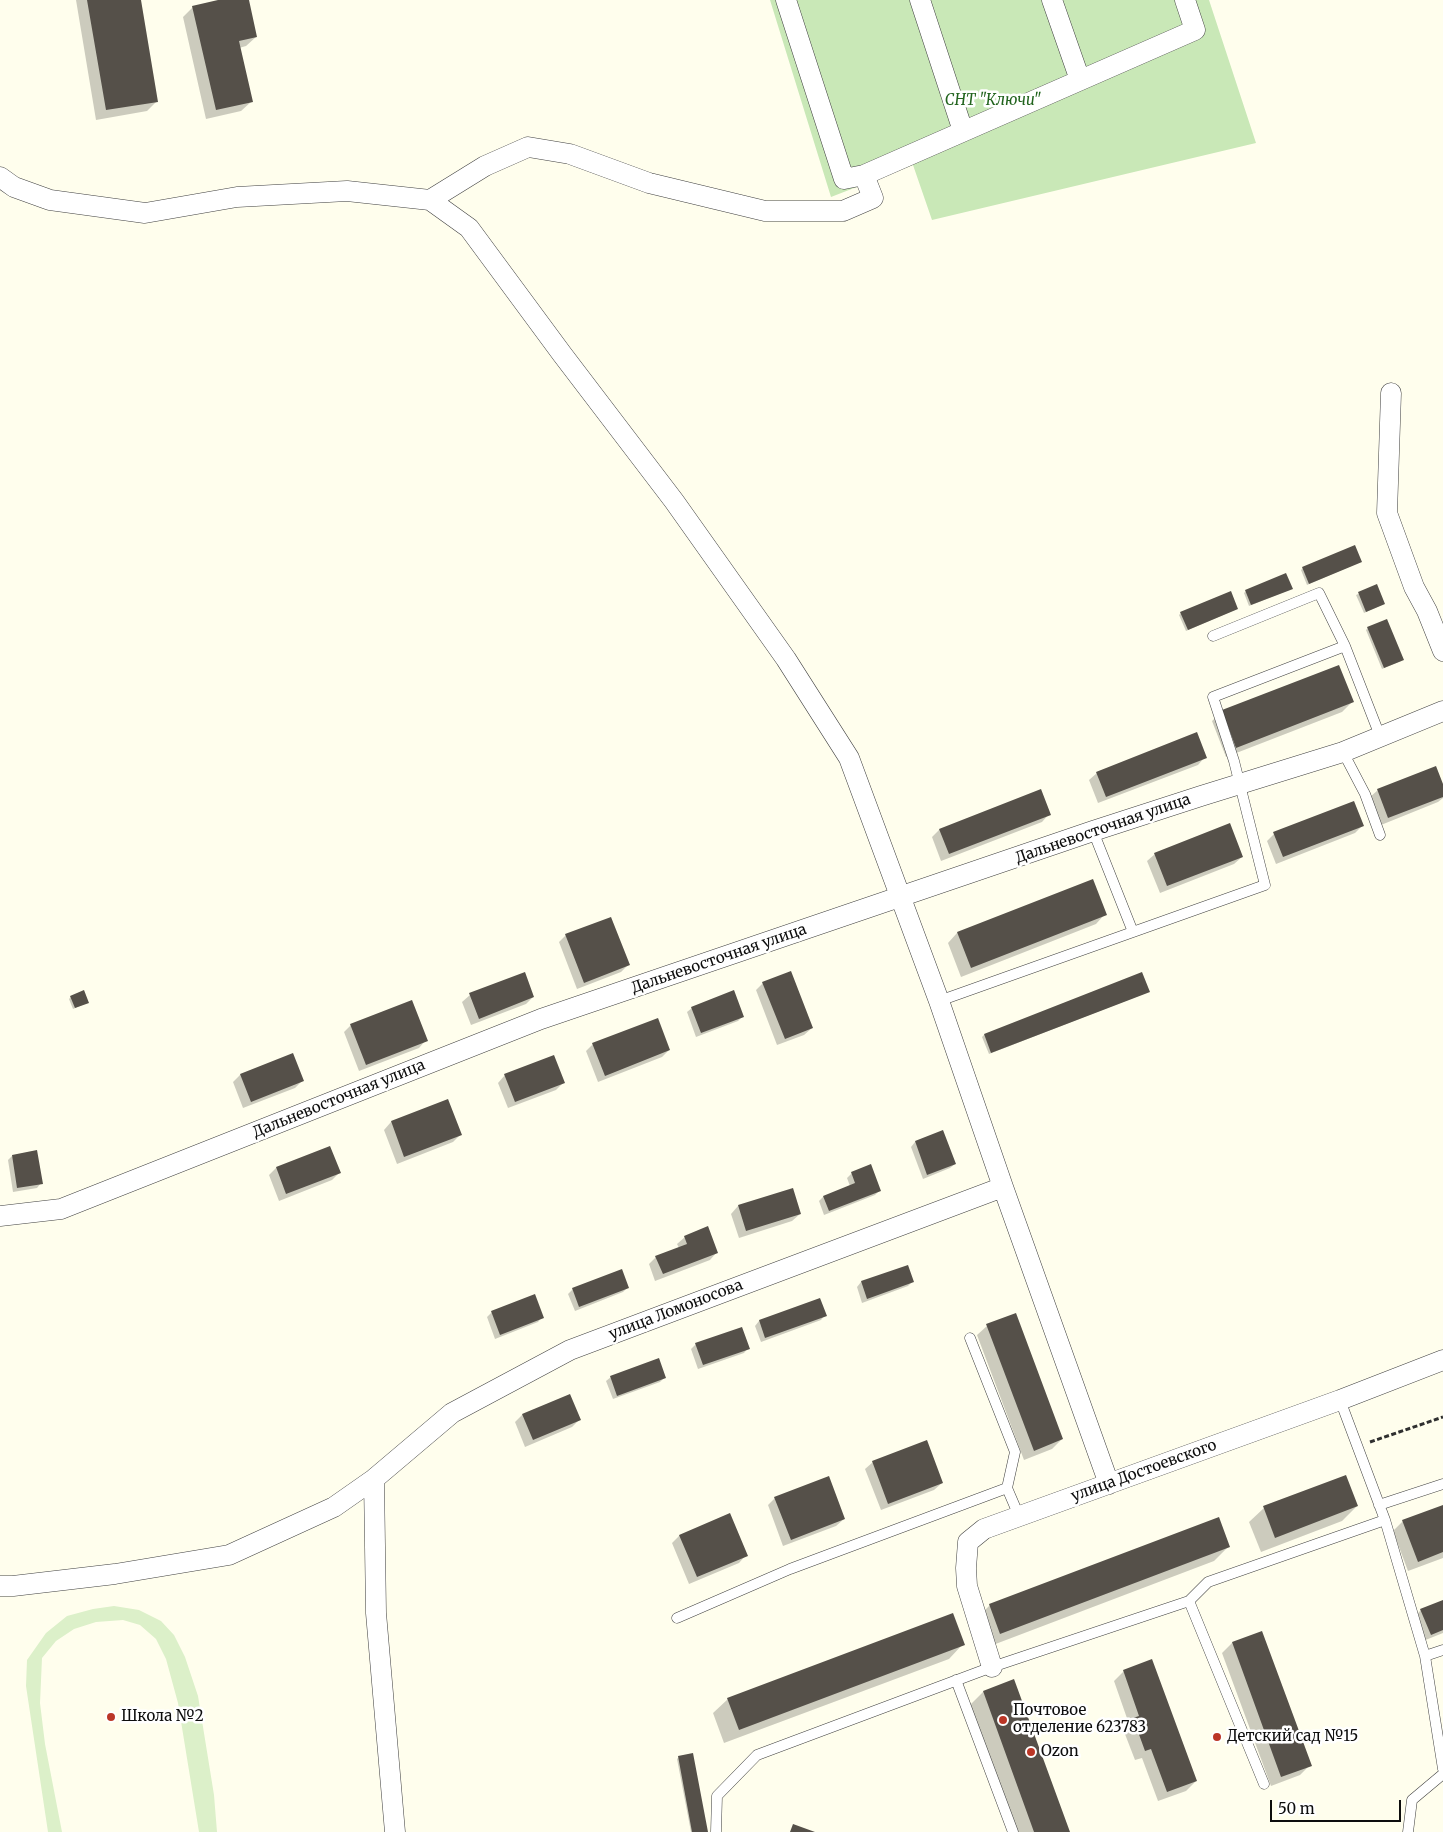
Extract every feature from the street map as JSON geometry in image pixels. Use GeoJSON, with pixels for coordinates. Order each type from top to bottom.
{"type":"FeatureCollection","features":[{"type":"Feature","properties":{"kind":"street"},"geometry":{"type":"LineString","coordinates":[[786,0],[844,178],[864,175],[1195,30],[1185,0]]}},
{"type":"Feature","properties":{"kind":"street"},"geometry":{"type":"LineString","coordinates":[[920,0],[963,131]]}},
{"type":"Feature","properties":{"kind":"street"},"geometry":{"type":"LineString","coordinates":[[1052,0],[1080,80]]}},
{"type":"Feature","properties":{"kind":"street"},"geometry":{"type":"LineString","coordinates":[[430,200],[485,166],[528,147],[570,154],[649,183],[765,211],[843,211],[873,198],[864,175]]}},
{"type":"Feature","properties":{"kind":"street"},"geometry":{"type":"LineString","coordinates":[[0,177],[14,186],[50,200],[145,213],[237,197],[348,191],[430,200],[469,228],[674,501],[786,659],[849,758],[939,1000],[1003,1187],[1109,1484]]}},
{"type":"Feature","properties":{"kind":"street"},"geometry":{"type":"LineString","coordinates":[[1390,393],[1387,513],[1414,587],[1427,610],[1443,651]]}},
{"type":"Feature","properties":{"kind":"street","name":"Дальневосточная улица"},"geometry":{"type":"LineString","coordinates":[[0,1216],[61,1209],[540,1019],[1094,831],[1343,752],[1443,711]]}},
{"type":"Feature","properties":{"kind":"street","name":"улица Ломоносова"},"geometry":{"type":"LineString","coordinates":[[0,1586],[115,1574],[229,1555],[334,1506],[374,1479],[452,1413],[570,1350],[1003,1187]]}},
{"type":"Feature","properties":{"kind":"street","name":"улица Достоевского"},"geometry":{"type":"LineString","coordinates":[[992,1667],[967,1586],[968,1542],[984,1529],[1340,1400],[1443,1360]]}},
{"type":"Feature","properties":{"kind":"street"},"geometry":{"type":"LineString","coordinates":[[374,1479],[376,1613],[395,1832]]}},
{"type":"Feature","properties":{"kind":"lane"},"geometry":{"type":"LineString","coordinates":[[1214,636],[1319,593],[1345,646],[1380,736]]}},
{"type":"Feature","properties":{"kind":"lane"},"geometry":{"type":"LineString","coordinates":[[939,1000],[1265,885],[1234,762],[1213,697],[1345,646]]}},
{"type":"Feature","properties":{"kind":"lane"},"geometry":{"type":"LineString","coordinates":[[1343,752],[1365,794],[1380,835]]}},
{"type":"Feature","properties":{"kind":"lane"},"geometry":{"type":"LineString","coordinates":[[1094,831],[1132,932]]}},
{"type":"Feature","properties":{"kind":"lane"},"geometry":{"type":"LineString","coordinates":[[970,1338],[1015,1452],[1008,1488],[1019,1516]]}},
{"type":"Feature","properties":{"kind":"lane"},"geometry":{"type":"LineString","coordinates":[[1340,1400],[1379,1505],[1426,1656],[1443,1769]]}},
{"type":"Feature","properties":{"kind":"lane"},"geometry":{"type":"LineString","coordinates":[[1379,1505],[1443,1484]]}},
{"type":"Feature","properties":{"kind":"lane"},"geometry":{"type":"LineString","coordinates":[[676,1618],[790,1569],[1008,1488]]}},
{"type":"Feature","properties":{"kind":"lane"},"geometry":{"type":"LineString","coordinates":[[716,1832],[717,1796],[757,1755],[992,1667],[1189,1601],[1208,1582],[1384,1520]]}},
{"type":"Feature","properties":{"kind":"lane"},"geometry":{"type":"LineString","coordinates":[[1189,1601],[1264,1784]]}},
{"type":"Feature","properties":{"kind":"lane"},"geometry":{"type":"LineString","coordinates":[[1426,1656],[1443,1650]]}},
{"type":"Feature","properties":{"kind":"lane"},"geometry":{"type":"LineString","coordinates":[[956,1680],[1012,1832]]}},
{"type":"Feature","properties":{"kind":"lane"},"geometry":{"type":"LineString","coordinates":[[1407,1832],[1412,1800],[1443,1774]]}},
{"type":"Feature","properties":{"kind":"path"},"geometry":{"type":"LineString","coordinates":[[1357,1446],[1443,1417]]}},
{"type":"Feature","properties":{"kind":"green space","name":"СНТ \"Ключи\""},"geometry":{"type":"Polygon","coordinates":[[[770,0],[1209,0],[1256,143],[932,220],[913,165],[831,197],[770,0]]]}},
{"type":"Feature","properties":{"kind":"green space"},"geometry":{"type":"Polygon","coordinates":[[[114,1606],[139,1610],[161,1621],[174,1635],[185,1657],[198,1696],[214,1795],[217,1832],[199,1832],[178,1703],[166,1659],[156,1639],[140,1625],[123,1620],[96,1622],[74,1629],[56,1641],[42,1658],[40,1703],[45,1744],[62,1832],[48,1832],[26,1686],[27,1660],[46,1633],[67,1616],[114,1606]]]}},
{"type":"Feature","properties":{"kind":"building"},"geometry":{"type":"Polygon","coordinates":[[[87,0],[141,0],[158,102],[106,110],[87,0]]]}},
{"type":"Feature","properties":{"kind":"building"},"geometry":{"type":"Polygon","coordinates":[[[218,0],[249,0],[257,37],[239,41],[253,102],[216,110],[192,6],[218,0]]]}},
{"type":"Feature","properties":{"kind":"building"},"geometry":{"type":"Polygon","coordinates":[[[1355,545],[1362,562],[1309,584],[1302,567],[1355,545]]]}},
{"type":"Feature","properties":{"kind":"building"},"geometry":{"type":"Polygon","coordinates":[[[1286,573],[1293,589],[1251,605],[1245,590],[1286,573]]]}},
{"type":"Feature","properties":{"kind":"building"},"geometry":{"type":"Polygon","coordinates":[[[1377,584],[1385,604],[1366,612],[1358,592],[1377,584]]]}},
{"type":"Feature","properties":{"kind":"building"},"geometry":{"type":"Polygon","coordinates":[[[1231,591],[1238,609],[1188,630],[1180,612],[1231,591]]]}},
{"type":"Feature","properties":{"kind":"building"},"geometry":{"type":"Polygon","coordinates":[[[1387,619],[1404,660],[1384,668],[1367,627],[1387,619]]]}},
{"type":"Feature","properties":{"kind":"building"},"geometry":{"type":"Polygon","coordinates":[[[1339,665],[1354,702],[1236,748],[1222,710],[1339,665]]]}},
{"type":"Feature","properties":{"kind":"building"},"geometry":{"type":"Polygon","coordinates":[[[1197,732],[1207,758],[1106,797],[1096,772],[1197,732]]]}},
{"type":"Feature","properties":{"kind":"building"},"geometry":{"type":"Polygon","coordinates":[[[1436,766],[1443,784],[1443,797],[1388,818],[1377,789],[1436,766]]]}},
{"type":"Feature","properties":{"kind":"building"},"geometry":{"type":"Polygon","coordinates":[[[1041,789],[1051,815],[949,854],[939,829],[1041,789]]]}},
{"type":"Feature","properties":{"kind":"building"},"geometry":{"type":"Polygon","coordinates":[[[1354,801],[1364,826],[1283,857],[1273,832],[1354,801]]]}},
{"type":"Feature","properties":{"kind":"building"},"geometry":{"type":"Polygon","coordinates":[[[1230,823],[1243,857],[1167,886],[1154,853],[1230,823]]]}},
{"type":"Feature","properties":{"kind":"building"},"geometry":{"type":"Polygon","coordinates":[[[1093,879],[1107,915],[971,968],[957,932],[1093,879]]]}},
{"type":"Feature","properties":{"kind":"building"},"geometry":{"type":"Polygon","coordinates":[[[611,917],[630,965],[584,983],[565,934],[611,917]]]}},
{"type":"Feature","properties":{"kind":"building"},"geometry":{"type":"Polygon","coordinates":[[[791,971],[813,1028],[785,1039],[762,982],[791,971]]]}},
{"type":"Feature","properties":{"kind":"building"},"geometry":{"type":"Polygon","coordinates":[[[525,972],[534,997],[479,1019],[469,993],[525,972]]]}},
{"type":"Feature","properties":{"kind":"building"},"geometry":{"type":"Polygon","coordinates":[[[1142,972],[1150,992],[991,1053],[984,1034],[1142,972]]]}},
{"type":"Feature","properties":{"kind":"building"},"geometry":{"type":"Polygon","coordinates":[[[84,990],[89,1003],[75,1008],[70,996],[84,990]]]}},
{"type":"Feature","properties":{"kind":"building"},"geometry":{"type":"Polygon","coordinates":[[[734,990],[744,1017],[701,1033],[691,1007],[734,990]]]}},
{"type":"Feature","properties":{"kind":"building"},"geometry":{"type":"Polygon","coordinates":[[[412,1000],[428,1041],[366,1065],[350,1024],[412,1000]]]}},
{"type":"Feature","properties":{"kind":"building"},"geometry":{"type":"Polygon","coordinates":[[[658,1018],[670,1050],[605,1076],[592,1043],[658,1018]]]}},
{"type":"Feature","properties":{"kind":"building"},"geometry":{"type":"Polygon","coordinates":[[[293,1053],[304,1081],[251,1102],[240,1074],[293,1053]]]}},
{"type":"Feature","properties":{"kind":"building"},"geometry":{"type":"Polygon","coordinates":[[[554,1055],[565,1083],[515,1102],[504,1074],[554,1055]]]}},
{"type":"Feature","properties":{"kind":"building"},"geometry":{"type":"Polygon","coordinates":[[[448,1099],[462,1135],[404,1157],[391,1121],[448,1099]]]}},
{"type":"Feature","properties":{"kind":"building"},"geometry":{"type":"Polygon","coordinates":[[[943,1130],[956,1164],[927,1175],[915,1141],[943,1130]]]}},
{"type":"Feature","properties":{"kind":"building"},"geometry":{"type":"Polygon","coordinates":[[[330,1146],[341,1173],[286,1194],[276,1167],[330,1146]]]}},
{"type":"Feature","properties":{"kind":"building"},"geometry":{"type":"Polygon","coordinates":[[[37,1150],[43,1184],[17,1188],[12,1155],[37,1150]]]}},
{"type":"Feature","properties":{"kind":"building"},"geometry":{"type":"Polygon","coordinates":[[[871,1164],[881,1191],[829,1211],[823,1196],[855,1183],[851,1172],[871,1164]]]}},
{"type":"Feature","properties":{"kind":"building"},"geometry":{"type":"Polygon","coordinates":[[[793,1188],[801,1214],[746,1231],[738,1205],[793,1188]]]}},
{"type":"Feature","properties":{"kind":"building"},"geometry":{"type":"Polygon","coordinates":[[[708,1226],[718,1253],[663,1274],[655,1256],[687,1244],[684,1236],[708,1226]]]}},
{"type":"Feature","properties":{"kind":"building"},"geometry":{"type":"Polygon","coordinates":[[[908,1265],[914,1282],[867,1299],[861,1281],[908,1265]]]}},
{"type":"Feature","properties":{"kind":"building"},"geometry":{"type":"Polygon","coordinates":[[[622,1269],[629,1288],[579,1307],[572,1288],[622,1269]]]}},
{"type":"Feature","properties":{"kind":"building"},"geometry":{"type":"Polygon","coordinates":[[[535,1294],[544,1318],[500,1335],[491,1311],[535,1294]]]}},
{"type":"Feature","properties":{"kind":"building"},"geometry":{"type":"Polygon","coordinates":[[[820,1298],[827,1316],[765,1338],[759,1320],[820,1298]]]}},
{"type":"Feature","properties":{"kind":"building"},"geometry":{"type":"Polygon","coordinates":[[[1016,1313],[1063,1439],[1034,1451],[986,1324],[1016,1313]]]}},
{"type":"Feature","properties":{"kind":"building"},"geometry":{"type":"Polygon","coordinates":[[[742,1327],[750,1349],[703,1365],[695,1343],[742,1327]]]}},
{"type":"Feature","properties":{"kind":"building"},"geometry":{"type":"Polygon","coordinates":[[[659,1358],[666,1378],[617,1396],[610,1376],[659,1358]]]}},
{"type":"Feature","properties":{"kind":"building"},"geometry":{"type":"Polygon","coordinates":[[[570,1394],[581,1420],[533,1440],[522,1414],[570,1394]]]}},
{"type":"Feature","properties":{"kind":"building"},"geometry":{"type":"Polygon","coordinates":[[[927,1440],[943,1483],[888,1504],[872,1461],[927,1440]]]}},
{"type":"Feature","properties":{"kind":"building"},"geometry":{"type":"Polygon","coordinates":[[[1346,1475],[1358,1506],[1275,1538],[1263,1506],[1346,1475]]]}},
{"type":"Feature","properties":{"kind":"building"},"geometry":{"type":"Polygon","coordinates":[[[829,1476],[845,1519],[791,1540],[774,1497],[829,1476]]]}},
{"type":"Feature","properties":{"kind":"building"},"geometry":{"type":"Polygon","coordinates":[[[1443,1505],[1443,1552],[1418,1562],[1402,1520],[1443,1505]]]}},
{"type":"Feature","properties":{"kind":"building"},"geometry":{"type":"Polygon","coordinates":[[[730,1513],[748,1556],[697,1577],[679,1535],[730,1513]]]}},
{"type":"Feature","properties":{"kind":"building"},"geometry":{"type":"Polygon","coordinates":[[[1219,1517],[1230,1547],[1000,1634],[989,1604],[1219,1517]]]}},
{"type":"Feature","properties":{"kind":"building"},"geometry":{"type":"Polygon","coordinates":[[[1443,1600],[1443,1630],[1431,1635],[1420,1609],[1443,1600]]]}},
{"type":"Feature","properties":{"kind":"building"},"geometry":{"type":"Polygon","coordinates":[[[953,1613],[965,1645],[739,1730],[727,1698],[953,1613]]]}},
{"type":"Feature","properties":{"kind":"building"},"geometry":{"type":"Polygon","coordinates":[[[1262,1631],[1312,1766],[1281,1777],[1232,1642],[1262,1631]]]}},
{"type":"Feature","properties":{"kind":"building"},"geometry":{"type":"Polygon","coordinates":[[[1152,1659],[1197,1781],[1167,1792],[1151,1749],[1145,1751],[1133,1718],[1139,1716],[1123,1670],[1152,1659]]]}},
{"type":"Feature","properties":{"kind":"building"},"geometry":{"type":"Polygon","coordinates":[[[1014,1679],[1070,1832],[1034,1832],[983,1691],[1014,1679]]]}},
{"type":"Feature","properties":{"kind":"building"},"geometry":{"type":"Polygon","coordinates":[[[693,1753],[708,1832],[692,1832],[678,1756],[693,1753]]]}},
{"type":"Feature","properties":{"kind":"building"},"geometry":{"type":"Polygon","coordinates":[[[793,1824],[815,1832],[790,1832],[793,1824]]]}},
{"type":"Feature","properties":{"kind":"place","name":"Школа №2"},"geometry":{"type":"Point","coordinates":[111,1717]}},
{"type":"Feature","properties":{"kind":"place","name":"Почтовое отделение 623783"},"geometry":{"type":"Point","coordinates":[1003,1720]}},
{"type":"Feature","properties":{"kind":"place","name":"Детский сад №15"},"geometry":{"type":"Point","coordinates":[1217,1737]}},
{"type":"Feature","properties":{"kind":"place","name":"Ozon"},"geometry":{"type":"Point","coordinates":[1031,1752]}}]}
